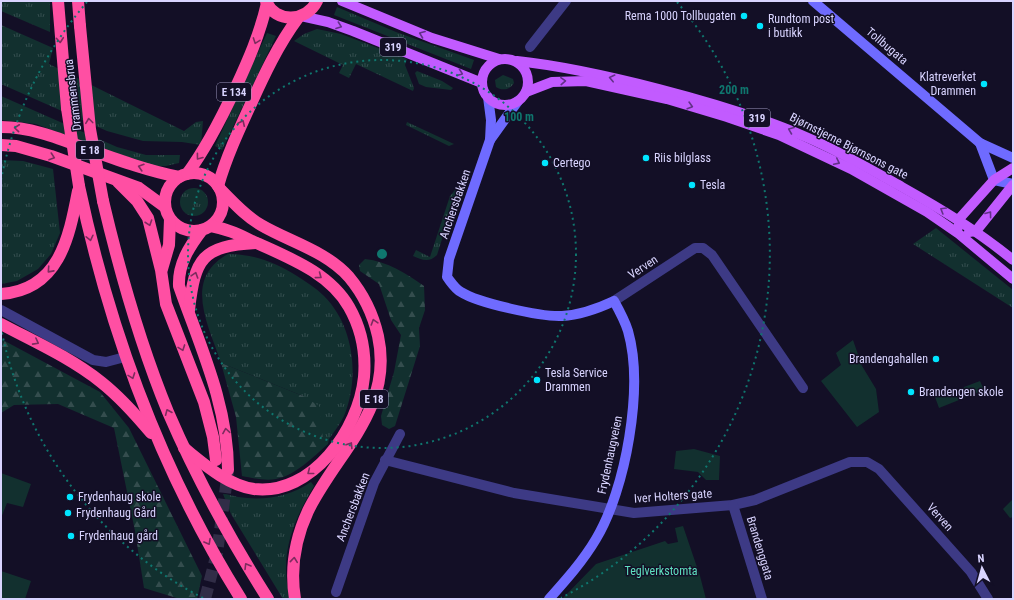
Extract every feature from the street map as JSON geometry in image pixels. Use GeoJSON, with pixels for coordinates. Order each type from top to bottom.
{"type":"FeatureCollection","features":[{"type":"Feature","properties":{"kind":"highway","name":"Drammensbrua"},"geometry":{"type":"LineString","coordinates":[[58,1],[67,108],[79,186],[79,201]]}},
{"type":"Feature","properties":{"kind":"highway","name":"Drammensbrua"},"geometry":{"type":"LineString","coordinates":[[78,1],[90,129],[103,201],[129,301],[157,384],[184,448]]}},
{"type":"Feature","properties":{"kind":"highway"},"geometry":{"type":"LineString","coordinates":[[266,2],[271,9],[283,17],[300,17],[312,8],[317,1]]}},
{"type":"Feature","properties":{"kind":"highway","name":"E 134"},"geometry":{"type":"LineString","coordinates":[[165,207],[166,193],[173,181],[183,175],[212,138],[259,34],[266,2]]}},
{"type":"Feature","properties":{"kind":"highway","name":"E 134"},"geometry":{"type":"LineString","coordinates":[[228,470],[227,434],[219,399],[179,286],[179,277],[183,260],[207,228],[221,214],[223,206],[219,187],[230,149],[280,44],[300,17]]}},
{"type":"Feature","properties":{"kind":"highway","name":"E 18"},"geometry":{"type":"LineString","coordinates":[[1,127],[19,128],[49,135],[125,162],[183,175]]}},
{"type":"Feature","properties":{"kind":"highway","name":"E 18"},"geometry":{"type":"LineString","coordinates":[[1,145],[16,146],[52,156],[118,182],[139,188],[165,207]]}},
{"type":"Feature","properties":{"kind":"highway"},"geometry":{"type":"LineString","coordinates":[[183,175],[194,173],[208,176],[219,187]]}},
{"type":"Feature","properties":{"kind":"highway","name":"E 18"},"geometry":{"type":"LineString","coordinates":[[118,182],[137,202],[148,218],[162,270]]}},
{"type":"Feature","properties":{"kind":"highway","name":"E 18"},"geometry":{"type":"LineString","coordinates":[[219,187],[255,221],[326,259],[348,277],[371,312],[381,352],[380,379],[373,404],[355,438],[316,497],[302,525],[294,562],[295,599]]}},
{"type":"Feature","properties":{"kind":"highway","name":"E 18"},"geometry":{"type":"LineString","coordinates":[[1,294],[21,290],[34,285],[53,268],[65,247],[79,201]]}},
{"type":"Feature","properties":{"kind":"highway","name":"E 18"},"geometry":{"type":"LineString","coordinates":[[79,201],[126,357],[159,443],[201,529],[241,599]]}},
{"type":"Feature","properties":{"kind":"highway"},"geometry":{"type":"LineString","coordinates":[[165,207],[170,219],[169,245],[162,270],[166,304],[204,402],[213,438],[216,460]]}},
{"type":"Feature","properties":{"kind":"highway"},"geometry":{"type":"LineString","coordinates":[[170,219],[181,229],[195,232],[207,228]]}},
{"type":"Feature","properties":{"kind":"highway","name":"E 18"},"geometry":{"type":"LineString","coordinates":[[184,448],[204,464],[238,484],[264,489],[283,487],[302,478],[323,461],[336,445],[345,431],[358,401],[364,378],[364,354],[359,330],[348,305],[339,293],[316,273],[304,265],[236,232],[207,228]]}},
{"type":"Feature","properties":{"kind":"highway"},"geometry":{"type":"LineString","coordinates":[[189,313],[194,278],[204,258],[225,246],[256,243]]}},
{"type":"Feature","properties":{"kind":"highway","name":"E 18"},"geometry":{"type":"LineString","coordinates":[[1,324],[70,361],[102,383],[135,415],[159,443]]}},
{"type":"Feature","properties":{"kind":"highway","name":"E 18"},"geometry":{"type":"LineString","coordinates":[[184,448],[224,526],[268,599]]}},
{"type":"Feature","properties":{"kind":"main road","name":"319"},"geometry":{"type":"LineString","coordinates":[[342,1],[432,38],[499,59],[505,58],[517,61]]}},
{"type":"Feature","properties":{"kind":"main road","name":"319"},"geometry":{"type":"LineString","coordinates":[[300,17],[328,22],[353,31],[482,83]]}},
{"type":"Feature","properties":{"kind":"main road"},"geometry":{"type":"LineString","coordinates":[[499,59],[486,68],[482,83],[488,97],[498,104],[512,104],[518,101]]}},
{"type":"Feature","properties":{"kind":"main road"},"geometry":{"type":"LineString","coordinates":[[517,61],[526,72],[528,78],[526,92]]}},
{"type":"Feature","properties":{"kind":"main road","name":"Bjørnstjerne Bjørnsons gate"},"geometry":{"type":"LineString","coordinates":[[517,61],[566,68],[646,86],[704,101],[767,121],[806,137],[854,160],[959,219],[1013,260]]}},
{"type":"Feature","properties":{"kind":"main road","name":"Bjørnstjerne Bjørnsons gate"},"geometry":{"type":"LineString","coordinates":[[526,92],[552,82],[586,82],[667,99],[727,117],[779,135],[851,169],[927,212],[959,234]]}},
{"type":"Feature","properties":{"kind":"main road","name":"319"},"geometry":{"type":"LineString","coordinates":[[518,101],[526,92]]}},
{"type":"Feature","properties":{"kind":"main road"},"geometry":{"type":"LineString","coordinates":[[1011,169],[994,180],[959,219],[959,234],[976,231],[1013,184]]}},
{"type":"Feature","properties":{"kind":"main road","name":"319"},"geometry":{"type":"LineString","coordinates":[[959,234],[1013,279]]}},
{"type":"Feature","properties":{"kind":"street"},"geometry":{"type":"LineString","coordinates":[[530,47],[566,1]]}},
{"type":"Feature","properties":{"kind":"street","name":"Tollbugata"},"geometry":{"type":"LineString","coordinates":[[813,1],[980,143],[1009,157],[1013,184]]}},
{"type":"Feature","properties":{"kind":"street"},"geometry":{"type":"LineString","coordinates":[[488,97],[491,120],[490,140]]}},
{"type":"Feature","properties":{"kind":"street"},"geometry":{"type":"LineString","coordinates":[[490,140],[518,101]]}},
{"type":"Feature","properties":{"kind":"street","name":"Anchersbakken"},"geometry":{"type":"LineString","coordinates":[[447,277],[449,259],[490,140]]}},
{"type":"Feature","properties":{"kind":"street","name":"Tollbugata"},"geometry":{"type":"LineString","coordinates":[[980,143],[994,180]]}},
{"type":"Feature","properties":{"kind":"street"},"geometry":{"type":"LineString","coordinates":[[994,180],[1013,184]]}},
{"type":"Feature","properties":{"kind":"street","name":"Verven"},"geometry":{"type":"LineString","coordinates":[[447,277],[461,292],[470,296],[512,309],[542,315],[561,316],[597,309],[614,301],[695,248],[703,248],[712,255],[803,388]]}},
{"type":"Feature","properties":{"kind":"street","name":"Frydenhaugveien"},"geometry":{"type":"LineString","coordinates":[[549,599],[588,551],[611,508],[630,428],[633,388],[632,361],[628,331],[614,301]]}},
{"type":"Feature","properties":{"kind":"street"},"geometry":{"type":"LineString","coordinates":[[1,310],[93,360],[106,362],[126,357]]}},
{"type":"Feature","properties":{"kind":"street","name":"Anchersbakken"},"geometry":{"type":"LineString","coordinates":[[336,592],[374,483],[400,434]]}},
{"type":"Feature","properties":{"kind":"street","name":"Iver Holters gate"},"geometry":{"type":"LineString","coordinates":[[385,460],[514,493],[611,508],[625,512],[644,513],[733,505],[755,500],[851,462],[864,461]]}},
{"type":"Feature","properties":{"kind":"street","name":"Verven"},"geometry":{"type":"LineString","coordinates":[[864,461],[879,469],[933,528],[971,572],[988,599]]}},
{"type":"Feature","properties":{"kind":"street","name":"Brandenggata"},"geometry":{"type":"LineString","coordinates":[[733,505],[762,599]]}},
{"type":"Feature","properties":{"kind":"green space"},"geometry":{"type":"Polygon","coordinates":[[[1,1],[50,1],[50,32],[1,11],[1,1]]]}},
{"type":"Feature","properties":{"kind":"green space"},"geometry":{"type":"Polygon","coordinates":[[[337,7],[396,32],[474,60],[471,69],[334,15],[337,7]]]}},
{"type":"Feature","properties":{"kind":"green space"},"geometry":{"type":"Polygon","coordinates":[[[1,25],[53,48],[49,64],[184,131],[196,122],[203,121],[201,145],[182,142],[143,141],[107,131],[1,84],[1,25]]]}},
{"type":"Feature","properties":{"kind":"green space"},"geometry":{"type":"Polygon","coordinates":[[[317,29],[341,34],[407,59],[405,65],[414,88],[413,91],[356,64],[349,78],[339,73],[343,65],[294,41],[304,34],[317,29]]]}},
{"type":"Feature","properties":{"kind":"green space"},"geometry":{"type":"Polygon","coordinates":[[[267,33],[276,36],[222,150],[215,146],[267,33]]]}},
{"type":"Feature","properties":{"kind":"green space"},"geometry":{"type":"Polygon","coordinates":[[[417,71],[442,81],[453,88],[451,90],[426,87],[419,84],[415,73],[417,71]]]}},
{"type":"Feature","properties":{"kind":"green space"},"geometry":{"type":"Polygon","coordinates":[[[503,75],[513,79],[514,83],[506,89],[496,87],[495,80],[503,75]]]}},
{"type":"Feature","properties":{"kind":"green space"},"geometry":{"type":"Polygon","coordinates":[[[1,96],[117,147],[146,155],[180,155],[179,163],[166,166],[153,166],[36,124],[1,120],[1,96]]]}},
{"type":"Feature","properties":{"kind":"green space"},"geometry":{"type":"Polygon","coordinates":[[[407,122],[454,144],[449,146],[406,125],[407,122]]]}},
{"type":"Feature","properties":{"kind":"green space"},"geometry":{"type":"Polygon","coordinates":[[[1,160],[23,161],[53,169],[60,233],[51,254],[38,269],[17,281],[1,284],[1,160]]]}},
{"type":"Feature","properties":{"kind":"green space"},"geometry":{"type":"Polygon","coordinates":[[[194,188],[204,192],[208,202],[204,212],[194,216],[184,212],[180,202],[184,192],[194,188]]]}},
{"type":"Feature","properties":{"kind":"green space"},"geometry":{"type":"Polygon","coordinates":[[[455,190],[457,191],[437,255],[428,260],[422,260],[413,256],[416,250],[430,257],[450,196],[455,190]]]}},
{"type":"Feature","properties":{"kind":"green space"},"geometry":{"type":"Polygon","coordinates":[[[936,228],[1013,290],[1013,308],[913,244],[936,228]]]}},
{"type":"Feature","properties":{"kind":"green space"},"geometry":{"type":"Polygon","coordinates":[[[228,254],[255,257],[289,271],[318,290],[334,308],[342,322],[348,337],[351,353],[353,369],[352,385],[344,416],[329,439],[323,439],[303,396],[221,363],[206,319],[202,290],[206,276],[214,264],[228,254]]]}},
{"type":"Feature","properties":{"kind":"green space"},"geometry":{"type":"Polygon","coordinates":[[[365,259],[389,265],[424,286],[425,310],[419,328],[420,346],[395,426],[389,429],[382,425],[381,416],[394,372],[401,335],[391,320],[379,284],[360,271],[359,265],[365,259]]]}},
{"type":"Feature","properties":{"kind":"green space"},"geometry":{"type":"Polygon","coordinates":[[[1,339],[100,392],[129,428],[202,576],[197,599],[180,599],[144,588],[135,531],[114,428],[58,404],[14,405],[1,413],[1,339]]]}},
{"type":"Feature","properties":{"kind":"green space"},"geometry":{"type":"Polygon","coordinates":[[[853,340],[862,366],[876,389],[879,412],[857,427],[821,381],[841,365],[836,353],[853,340]]]}},
{"type":"Feature","properties":{"kind":"green space"},"geometry":{"type":"Polygon","coordinates":[[[221,363],[303,396],[319,406],[323,439],[329,439],[328,444],[304,465],[283,477],[267,480],[242,476],[236,417],[221,363]]]}},
{"type":"Feature","properties":{"kind":"green space"},"geometry":{"type":"Polygon","coordinates":[[[980,381],[984,390],[939,408],[935,397],[952,391],[955,393],[962,391],[964,387],[980,381]]]}},
{"type":"Feature","properties":{"kind":"green space"},"geometry":{"type":"Polygon","coordinates":[[[694,449],[720,456],[719,480],[706,480],[698,472],[674,469],[676,451],[694,449]]]}},
{"type":"Feature","properties":{"kind":"green space"},"geometry":{"type":"Polygon","coordinates":[[[1,473],[31,484],[23,507],[7,503],[1,518],[1,473]]]}},
{"type":"Feature","properties":{"kind":"green space"},"geometry":{"type":"Polygon","coordinates":[[[311,482],[314,486],[303,505],[290,537],[286,559],[286,571],[290,599],[283,599],[231,514],[223,494],[248,498],[276,497],[294,491],[311,482]]]}},
{"type":"Feature","properties":{"kind":"green space"},"geometry":{"type":"Polygon","coordinates":[[[1013,499],[1013,517],[1010,518],[1003,509],[1013,499]]]}},
{"type":"Feature","properties":{"kind":"green space","name":"Teglverkstomta"},"geometry":{"type":"Polygon","coordinates":[[[683,526],[706,599],[562,599],[596,564],[665,541],[668,544],[678,542],[675,528],[683,526]]]}},
{"type":"Feature","properties":{"kind":"green space"},"geometry":{"type":"Polygon","coordinates":[[[1,571],[31,581],[25,599],[1,599],[1,571]]]}},
{"type":"Feature","properties":{"kind":"tunnel"},"geometry":{"type":"LineString","coordinates":[[205,599],[217,553],[228,471]]}},
{"type":"Feature","properties":{"kind":"place","name":"Rema 1000 Tollbugaten"},"geometry":{"type":"Point","coordinates":[744,16]}},
{"type":"Feature","properties":{"kind":"place","name":"Rundtom post i butikk"},"geometry":{"type":"Point","coordinates":[760,26]}},
{"type":"Feature","properties":{"kind":"place","name":"Klatreverket Drammen"},"geometry":{"type":"Point","coordinates":[984,84]}},
{"type":"Feature","properties":{"kind":"place","name":"Riis bilglass"},"geometry":{"type":"Point","coordinates":[646,158]}},
{"type":"Feature","properties":{"kind":"place","name":"Certego"},"geometry":{"type":"Point","coordinates":[545,163]}},
{"type":"Feature","properties":{"kind":"place","name":"Tesla"},"geometry":{"type":"Point","coordinates":[692,185]}},
{"type":"Feature","properties":{"kind":"place","name":"Brandengahallen"},"geometry":{"type":"Point","coordinates":[936,359]}},
{"type":"Feature","properties":{"kind":"place","name":"Tesla Service Drammen"},"geometry":{"type":"Point","coordinates":[537,380]}},
{"type":"Feature","properties":{"kind":"place","name":"Brandengen skole"},"geometry":{"type":"Point","coordinates":[911,392]}},
{"type":"Feature","properties":{"kind":"place","name":"Frydenhaug skole"},"geometry":{"type":"Point","coordinates":[70,497]}},
{"type":"Feature","properties":{"kind":"place","name":"Frydenhaug Gård"},"geometry":{"type":"Point","coordinates":[68,513]}},
{"type":"Feature","properties":{"kind":"place","name":"Frydenhaug gård"},"geometry":{"type":"Point","coordinates":[71,536]}}]}
